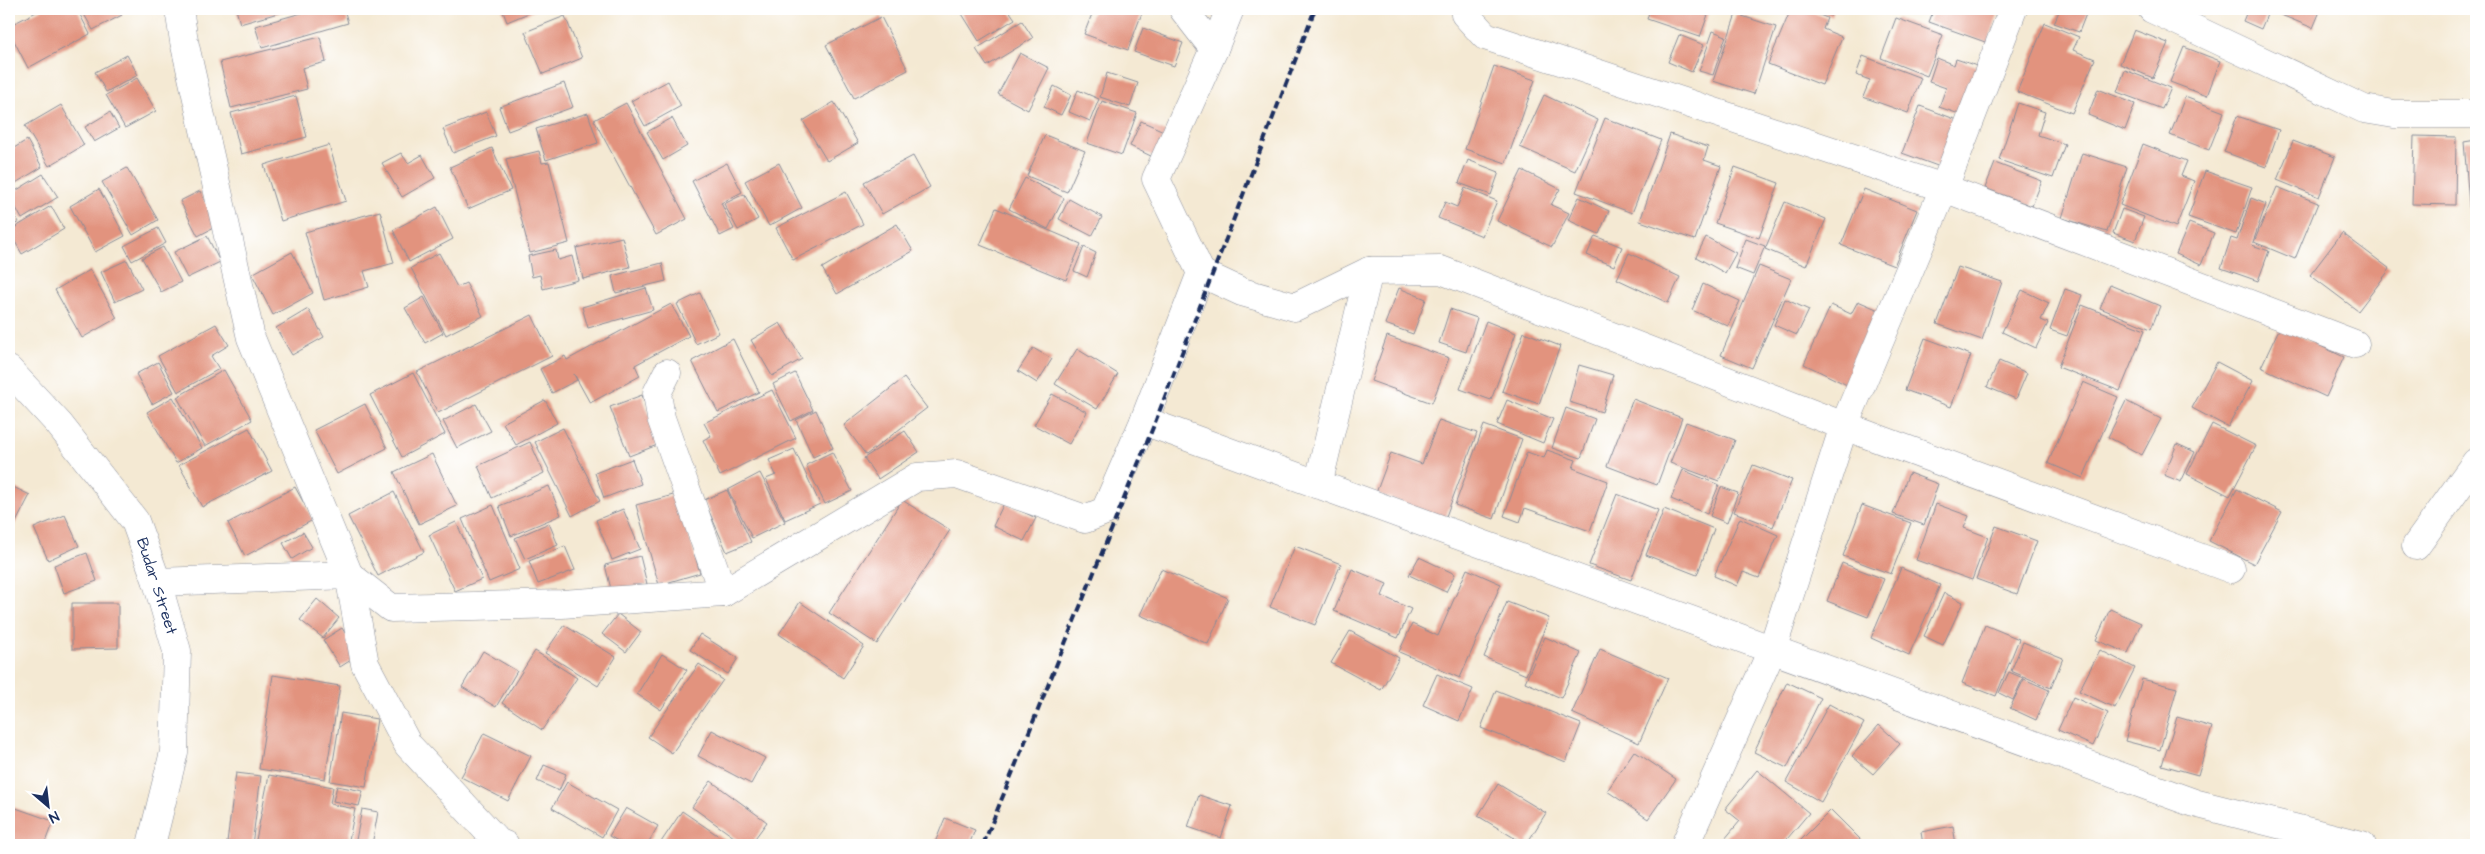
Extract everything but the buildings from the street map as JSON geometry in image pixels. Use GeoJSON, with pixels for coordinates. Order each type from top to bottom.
{"type":"FeatureCollection","features":[{"type":"Feature","properties":{"kind":"street"},"geometry":{"type":"LineString","coordinates":[[179,9],[184,41],[251,338],[349,575],[365,664],[408,745],[498,842],[505,845]]}},
{"type":"Feature","properties":{"kind":"street"},"geometry":{"type":"LineString","coordinates":[[1183,9],[1214,49]]}},
{"type":"Feature","properties":{"kind":"street"},"geometry":{"type":"LineString","coordinates":[[1230,9],[1156,178],[1200,272],[1242,292],[1295,307],[1369,271],[1441,270],[1844,426],[2231,569]]}},
{"type":"Feature","properties":{"kind":"street"},"geometry":{"type":"LineString","coordinates":[[1466,9],[1465,14],[1485,36],[1944,188],[2355,344]]}},
{"type":"Feature","properties":{"kind":"street"},"geometry":{"type":"LineString","coordinates":[[1685,845],[1772,650],[1844,426],[1944,188],[2014,9]]}},
{"type":"Feature","properties":{"kind":"street"},"geometry":{"type":"LineString","coordinates":[[2152,9],[2364,109],[2394,114],[2476,114]]}},
{"type":"Feature","properties":{"kind":"street"},"geometry":{"type":"LineString","coordinates":[[1318,486],[1369,271]]}},
{"type":"Feature","properties":{"kind":"street"},"geometry":{"type":"LineString","coordinates":[[157,582],[349,575],[392,608],[562,604],[723,592],[917,477],[957,474],[1085,519],[1105,511],[1144,421],[1200,272]]}},
{"type":"Feature","properties":{"kind":"street","name":"Budar Street"},"geometry":{"type":"LineString","coordinates":[[9,370],[59,424],[135,521],[157,582],[177,651],[174,752],[151,845]]}},
{"type":"Feature","properties":{"kind":"street"},"geometry":{"type":"LineString","coordinates":[[667,373],[656,392],[661,418],[723,592]]}},
{"type":"Feature","properties":{"kind":"street"},"geometry":{"type":"LineString","coordinates":[[1144,421],[1318,486],[2194,803],[2362,845]]}},
{"type":"Feature","properties":{"kind":"street"},"geometry":{"type":"LineString","coordinates":[[2416,546],[2476,462]]}},
{"type":"Feature","properties":{"kind":"railway"},"geometry":{"type":"LineString","coordinates":[[983,845],[1154,425],[1315,9]]}}]}
